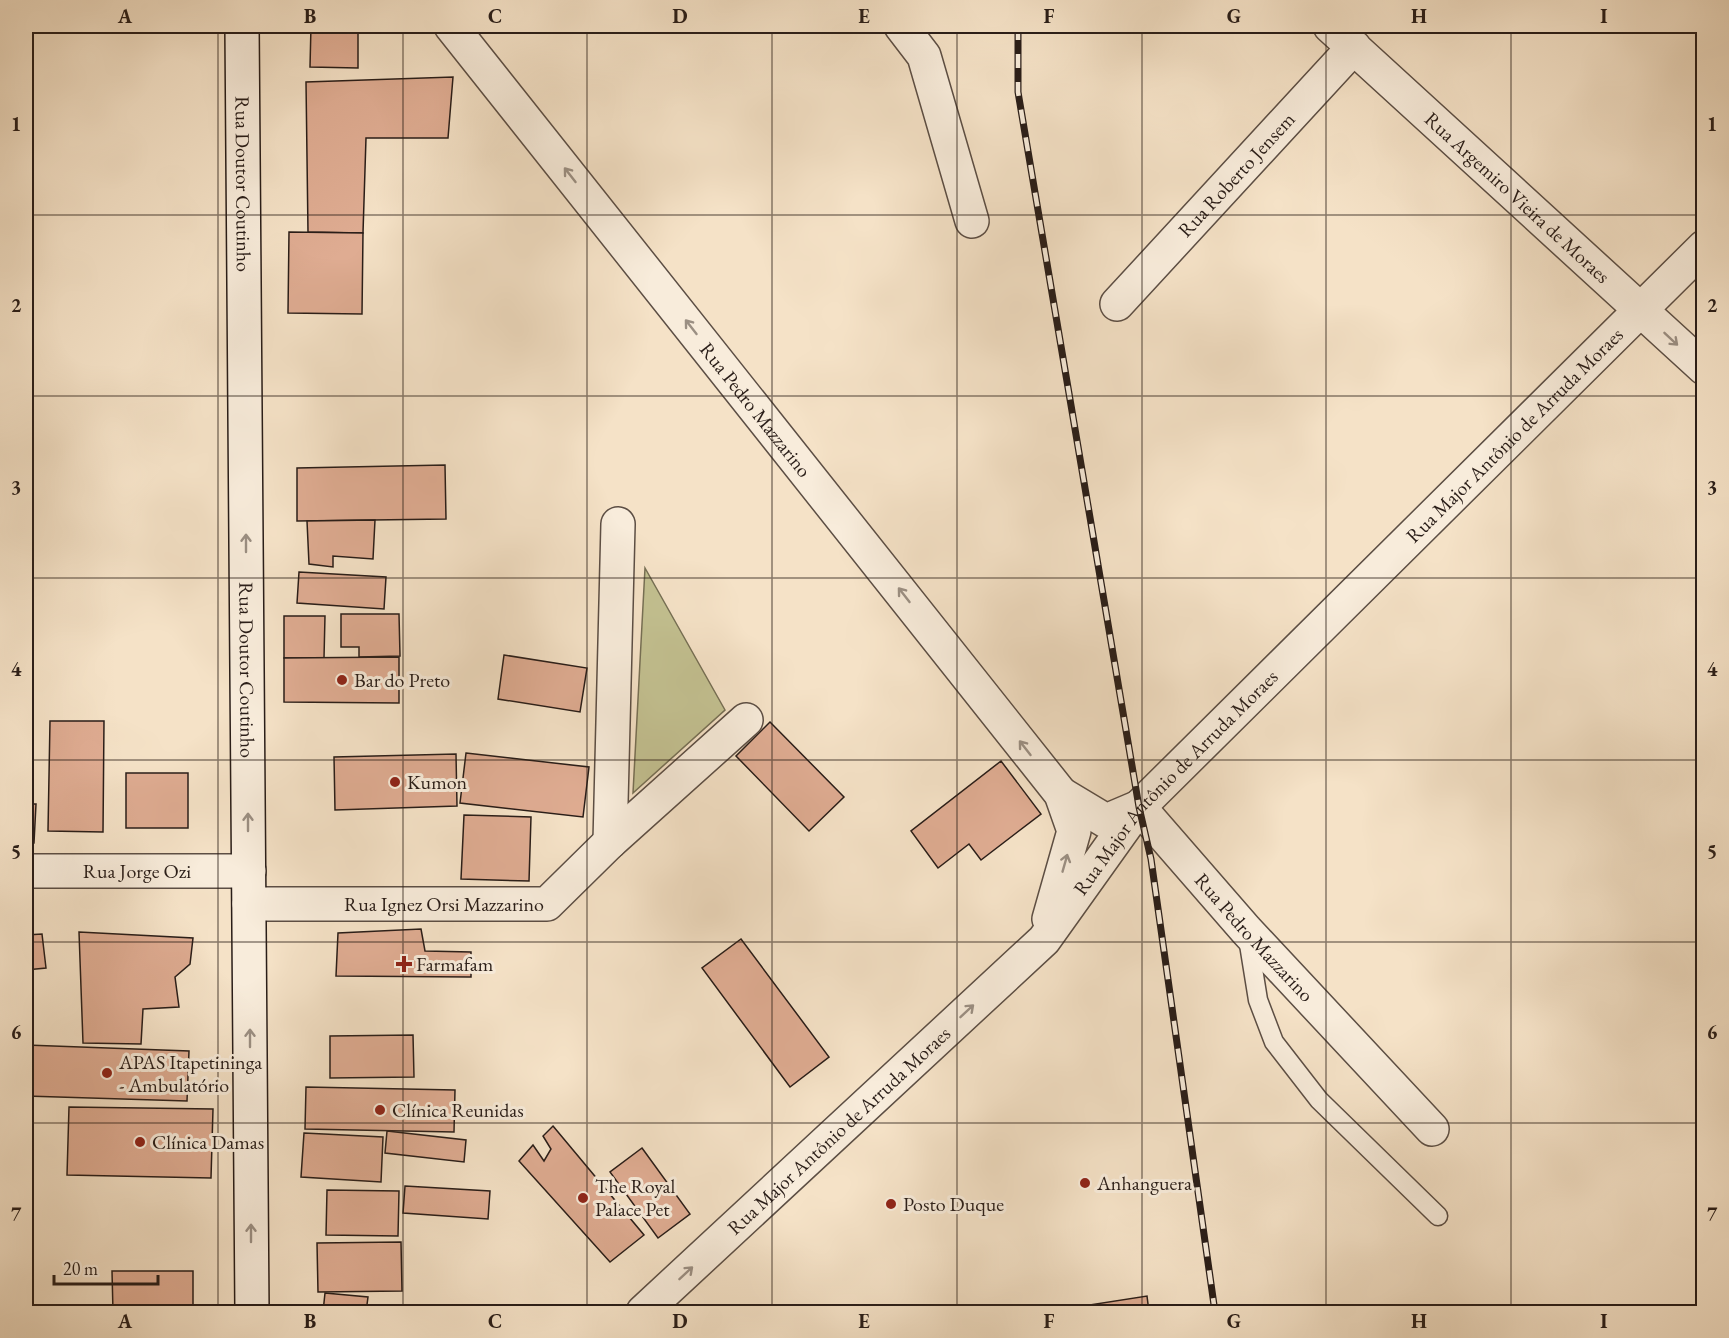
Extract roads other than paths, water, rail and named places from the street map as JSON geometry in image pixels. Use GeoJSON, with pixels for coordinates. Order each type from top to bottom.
{"type":"FeatureCollection","features":[{"type":"Feature","properties":{"kind":"street","name":"Rua Doutor Coutinho"},"geometry":{"type":"LineString","coordinates":[[242,26],[252,1312]]}},
{"type":"Feature","properties":{"kind":"street","name":"Rua Pedro Mazzarino"},"geometry":{"type":"LineString","coordinates":[[451,26],[1061,794],[1074,831],[1044,940]]}},
{"type":"Feature","properties":{"kind":"street"},"geometry":{"type":"LineString","coordinates":[[901,26],[924,56],[972,221]]}},
{"type":"Feature","properties":{"kind":"street","name":"Rua Argemiro Vieira de Moraes"},"geometry":{"type":"LineString","coordinates":[[1330,26],[1704,368]]}},
{"type":"Feature","properties":{"kind":"street","name":"Rua Roberto Jensem"},"geometry":{"type":"LineString","coordinates":[[1117,304],[1354,47]]}},
{"type":"Feature","properties":{"kind":"street","name":"Rua Major Antônio de Arruda Moraes"},"geometry":{"type":"LineString","coordinates":[[643,1312],[1044,940],[1139,807],[1704,247]]}},
{"type":"Feature","properties":{"kind":"street"},"geometry":{"type":"LineString","coordinates":[[610,842],[618,524]]}},
{"type":"Feature","properties":{"kind":"street","name":"Rua Ignez Orsi Mazzarino"},"geometry":{"type":"LineString","coordinates":[[249,904],[547,904],[610,842],[746,720]]}},
{"type":"Feature","properties":{"kind":"street","name":"Rua Pedro Mazzarino"},"geometry":{"type":"LineString","coordinates":[[1061,794],[1106,820],[1139,807],[1246,930],[1431,1129]]}},
{"type":"Feature","properties":{"kind":"street","name":"Rua Jorge Ozi"},"geometry":{"type":"LineString","coordinates":[[26,871],[249,871]]}},
{"type":"Feature","properties":{"kind":"lane"},"geometry":{"type":"LineString","coordinates":[[1246,930],[1258,1000],[1274,1042],[1319,1100],[1438,1216]]}},
{"type":"Feature","properties":{"kind":"railway"},"geometry":{"type":"LineString","coordinates":[[1018,26],[1018,92],[1139,807],[1151,859],[1215,1312]]}},
{"type":"Feature","properties":{"kind":"place","name":"Bar do Preto"},"geometry":{"type":"Point","coordinates":[342,680]}},
{"type":"Feature","properties":{"kind":"place","name":"Kumon"},"geometry":{"type":"Point","coordinates":[395,782]}},
{"type":"Feature","properties":{"kind":"place","name":"Farmafam"},"geometry":{"type":"Point","coordinates":[404,964]}},
{"type":"Feature","properties":{"kind":"place","name":"APAS Itapetininga - Ambulatório"},"geometry":{"type":"Point","coordinates":[107,1073]}},
{"type":"Feature","properties":{"kind":"place","name":"Clínica Reunidas"},"geometry":{"type":"Point","coordinates":[380,1110]}},
{"type":"Feature","properties":{"kind":"place","name":"Clínica Damas"},"geometry":{"type":"Point","coordinates":[140,1142]}},
{"type":"Feature","properties":{"kind":"place","name":"Anhanguera"},"geometry":{"type":"Point","coordinates":[1085,1183]}},
{"type":"Feature","properties":{"kind":"place","name":"The Royal Palace Pet"},"geometry":{"type":"Point","coordinates":[583,1198]}},
{"type":"Feature","properties":{"kind":"place","name":"Posto Duque"},"geometry":{"type":"Point","coordinates":[891,1204]}}]}
